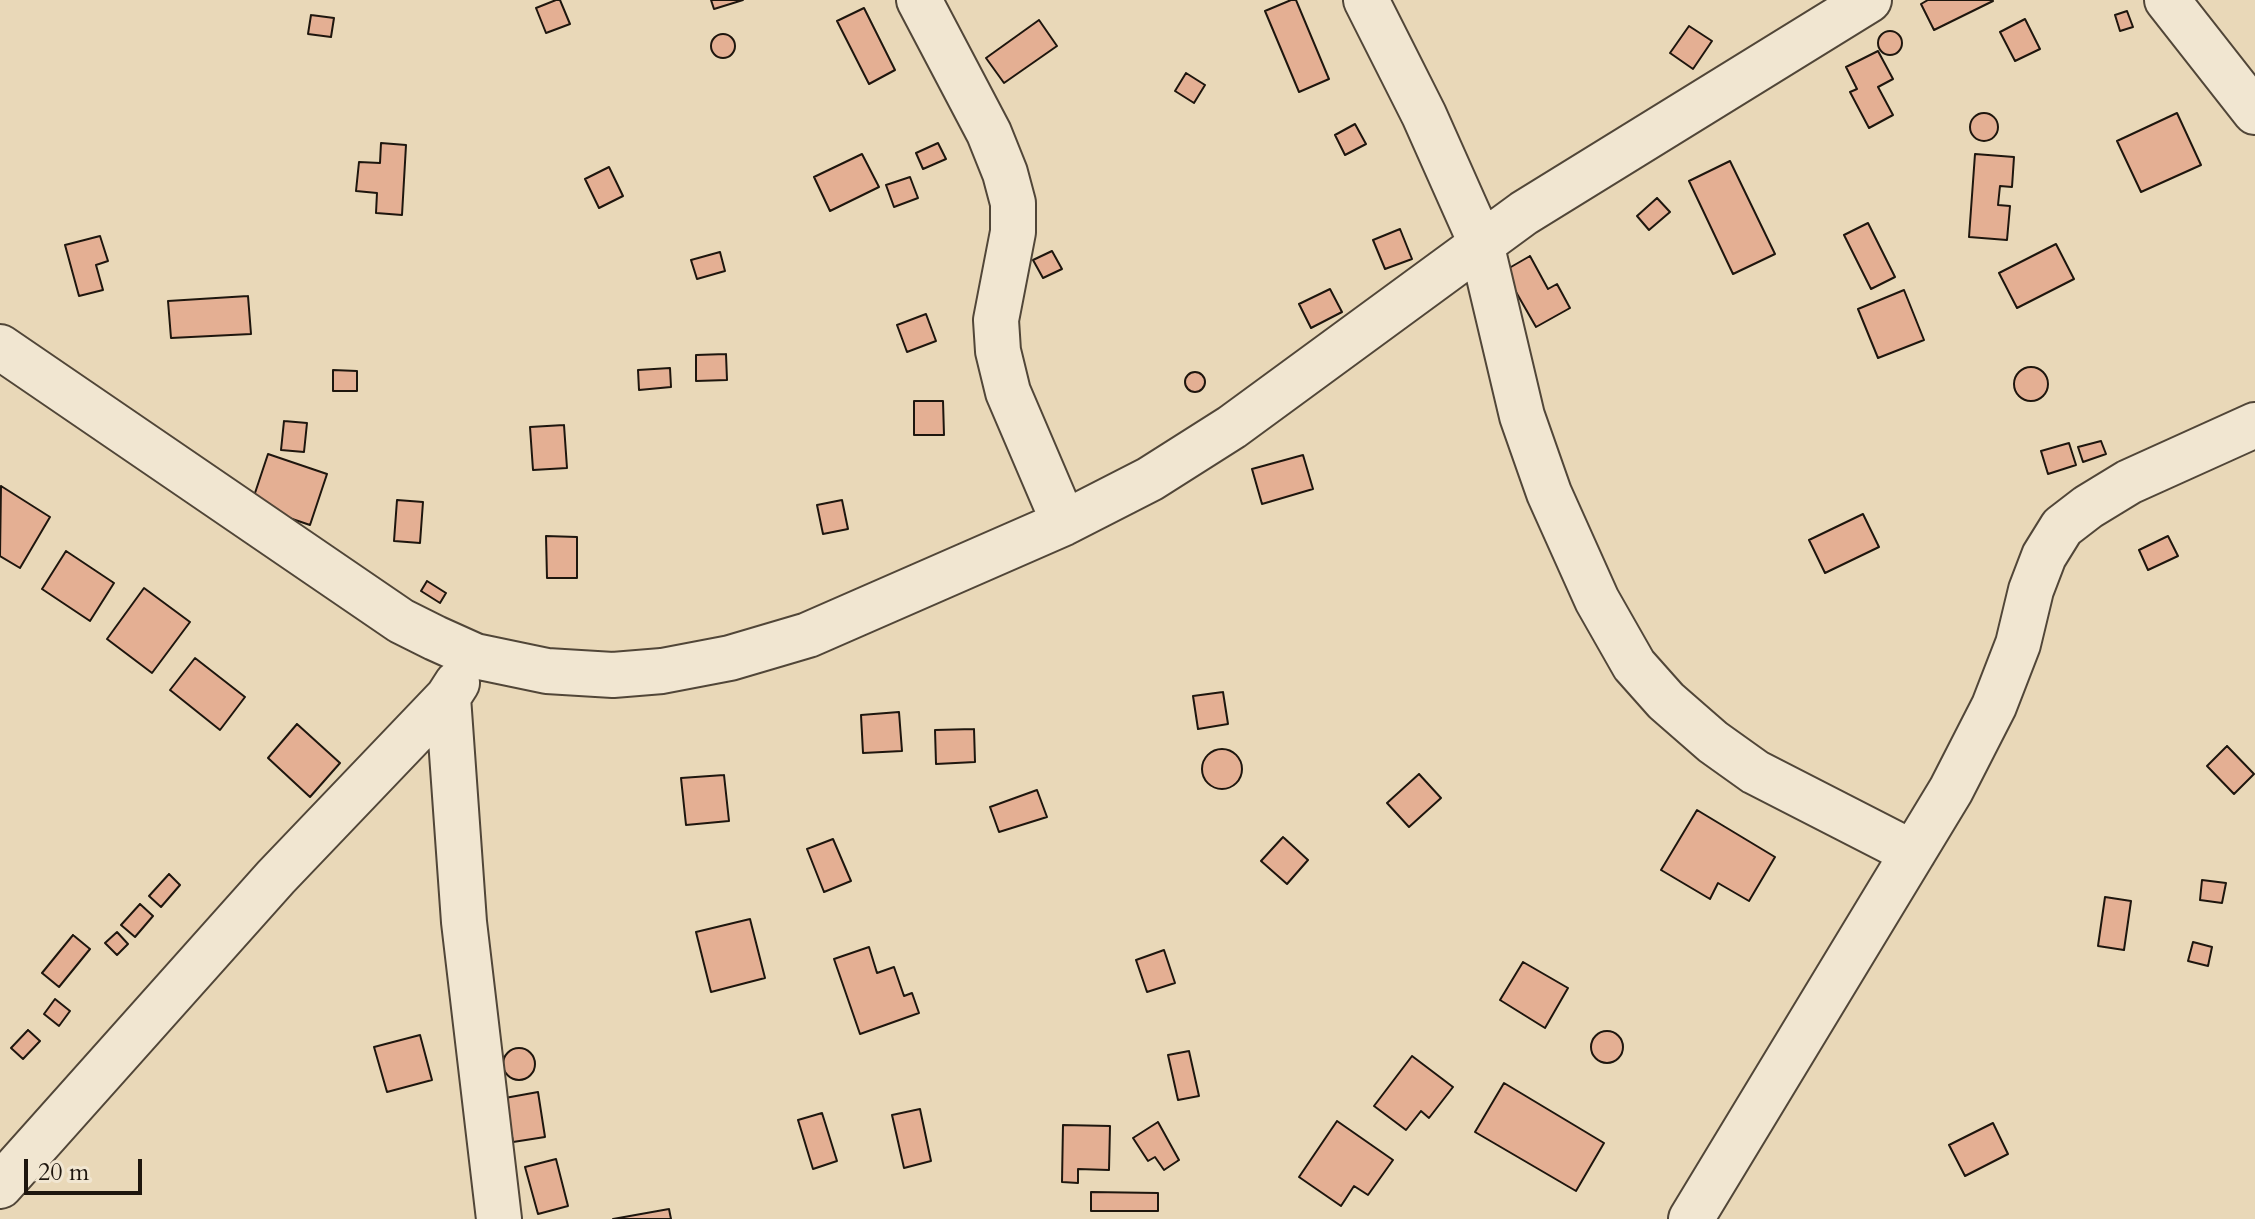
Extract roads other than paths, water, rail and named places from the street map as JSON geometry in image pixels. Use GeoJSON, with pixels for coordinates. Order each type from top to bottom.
{"type":"FeatureCollection","features":[{"type":"Feature","properties":{"kind":"street"},"geometry":{"type":"LineString","coordinates":[[919,0],[989,133],[1005,173],[1013,203],[1013,232],[996,320],[998,351],[1008,392],[1064,523]]}},
{"type":"Feature","properties":{"kind":"street"},"geometry":{"type":"LineString","coordinates":[[1366,0],[1424,115],[1481,243],[1522,416],[1549,493],[1597,600],[1634,665],[1666,701],[1713,742],[1755,772],[1913,853]]}},
{"type":"Feature","properties":{"kind":"street"},"geometry":{"type":"LineString","coordinates":[[0,347],[401,621],[475,656],[547,671],[613,675],[662,671],[730,658],[808,635],[1064,523],[1150,479],[1232,427],[1524,213],[1869,0]]}},
{"type":"Feature","properties":{"kind":"street"},"geometry":{"type":"LineString","coordinates":[[2167,0],[2255,112]]}},
{"type":"Feature","properties":{"kind":"street"},"geometry":{"type":"LineString","coordinates":[[1691,1219],[1951,790],[1994,706],[2018,644],[2031,590],[2044,556],[2062,527],[2129,482],[2255,425]]}},
{"type":"Feature","properties":{"kind":"street"},"geometry":{"type":"LineString","coordinates":[[0,1186],[276,877],[448,697],[475,656]]}},
{"type":"Feature","properties":{"kind":"street"},"geometry":{"type":"LineString","coordinates":[[448,697],[464,922],[499,1219]]}}]}
